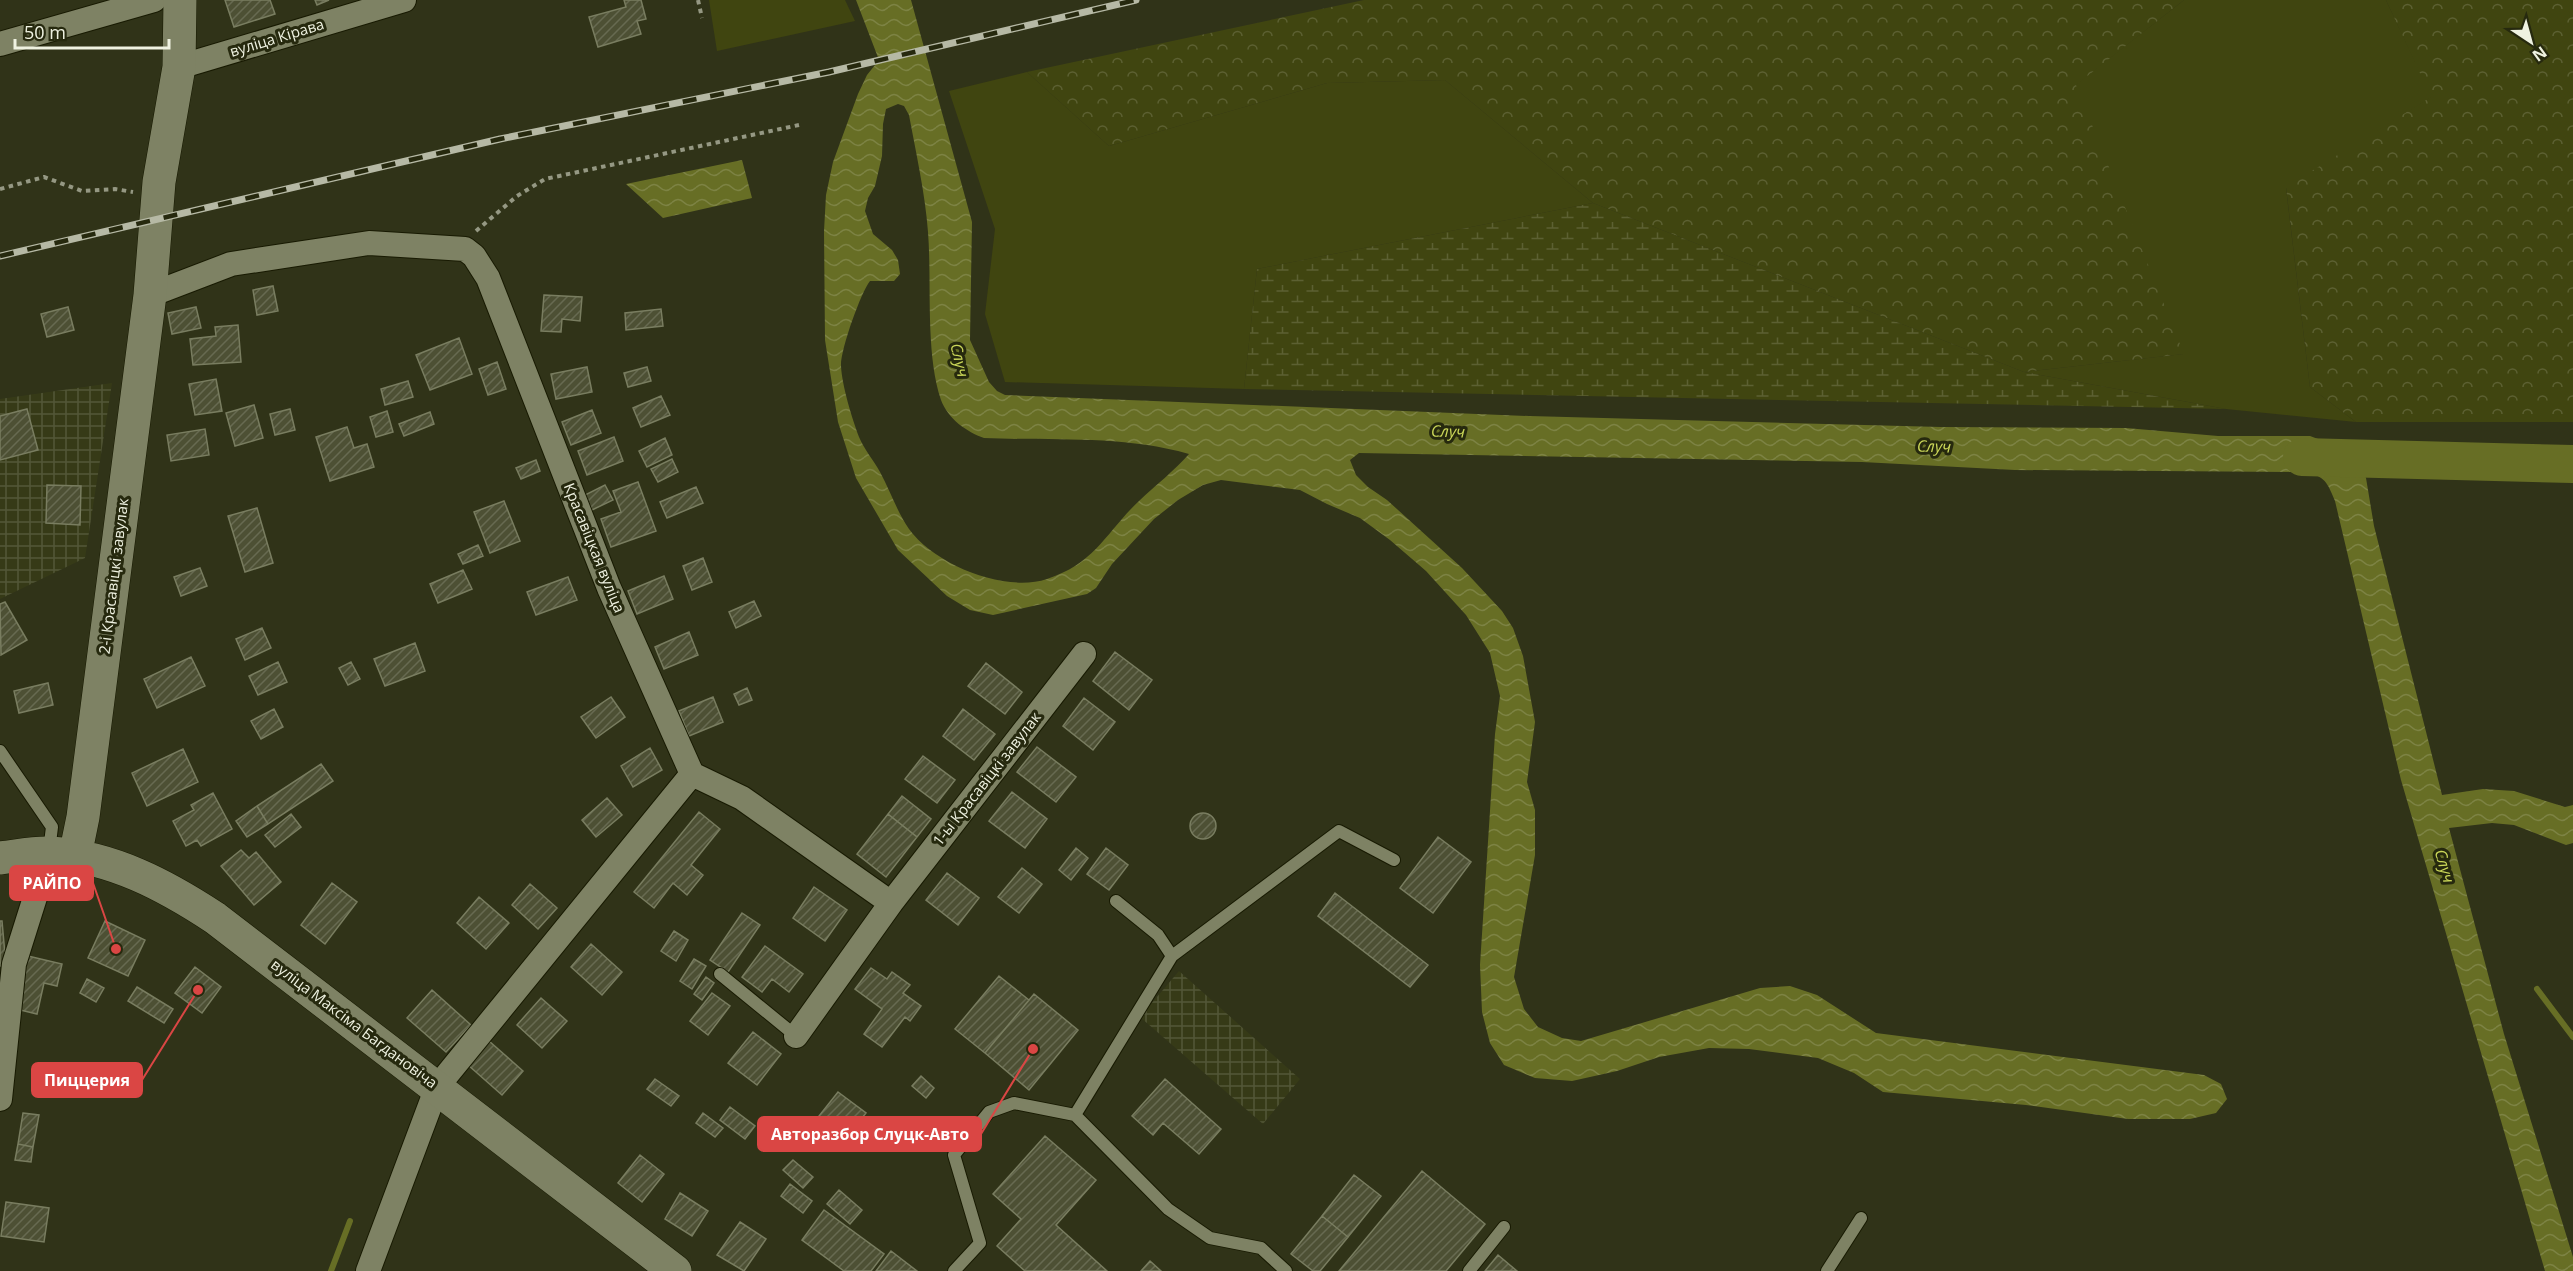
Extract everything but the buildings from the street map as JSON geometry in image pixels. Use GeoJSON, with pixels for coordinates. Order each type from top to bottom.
{"type":"FeatureCollection","features":[{"type":"Feature","properties":{"kind":"main road"},"geometry":{"type":"LineString","coordinates":[[179,67],[180,0]]}},
{"type":"Feature","properties":{"kind":"main road","name":"2-і Красавіцкі завулак"},"geometry":{"type":"LineString","coordinates":[[62,854],[82,817],[150,295],[156,211],[179,67]]}},
{"type":"Feature","properties":{"kind":"main road","name":"вуліца Максіма Багдановіча"},"geometry":{"type":"LineString","coordinates":[[0,858],[62,854],[97,860],[139,875],[176,892],[214,918],[437,1087],[675,1271]]}},
{"type":"Feature","properties":{"kind":"street"},"geometry":{"type":"LineString","coordinates":[[0,44],[154,0]]}},
{"type":"Feature","properties":{"kind":"street","name":"вуліца Кірава"},"geometry":{"type":"LineString","coordinates":[[179,67],[404,0]]}},
{"type":"Feature","properties":{"kind":"street"},"geometry":{"type":"LineString","coordinates":[[150,295],[231,264],[358,244],[465,249]]}},
{"type":"Feature","properties":{"kind":"street","name":"Красавіцкая вуліца"},"geometry":{"type":"LineString","coordinates":[[465,249],[474,256],[488,278],[609,588],[692,774]]}},
{"type":"Feature","properties":{"kind":"street","name":"1-ы Красавіцкі завулак"},"geometry":{"type":"LineString","coordinates":[[796,1036],[891,903],[1084,654]]}},
{"type":"Feature","properties":{"kind":"street"},"geometry":{"type":"LineString","coordinates":[[368,1271],[437,1087],[692,774],[742,798],[891,903]]}},
{"type":"Feature","properties":{"kind":"street"},"geometry":{"type":"LineString","coordinates":[[0,1100],[15,964],[62,854]]}},
{"type":"Feature","properties":{"kind":"lane"},"geometry":{"type":"LineString","coordinates":[[0,752],[52,827],[62,854]]}},
{"type":"Feature","properties":{"kind":"lane"},"geometry":{"type":"LineString","coordinates":[[1076,1115],[1172,956],[1339,831],[1394,860]]}},
{"type":"Feature","properties":{"kind":"lane"},"geometry":{"type":"LineString","coordinates":[[1116,901],[1158,935],[1172,956]]}},
{"type":"Feature","properties":{"kind":"lane"},"geometry":{"type":"LineString","coordinates":[[720,974],[796,1036]]}},
{"type":"Feature","properties":{"kind":"lane"},"geometry":{"type":"LineString","coordinates":[[954,1271],[980,1243],[954,1155],[989,1112],[1014,1103],[1076,1115],[1168,1209],[1210,1238],[1261,1248],[1286,1271]]}},
{"type":"Feature","properties":{"kind":"lane"},"geometry":{"type":"LineString","coordinates":[[1827,1271],[1862,1218]]}},
{"type":"Feature","properties":{"kind":"lane"},"geometry":{"type":"LineString","coordinates":[[1469,1271],[1504,1227]]}},
{"type":"Feature","properties":{"kind":"path"},"geometry":{"type":"LineString","coordinates":[[698,0],[702,18]]}},
{"type":"Feature","properties":{"kind":"path"},"geometry":{"type":"LineString","coordinates":[[465,249],[471,236],[494,214],[517,196],[545,179],[799,125]]}},
{"type":"Feature","properties":{"kind":"path"},"geometry":{"type":"LineString","coordinates":[[0,189],[44,177],[82,191],[115,189],[138,194],[156,211]]}},
{"type":"Feature","properties":{"kind":"shaded area"},"geometry":{"type":"Polygon","coordinates":[[[112,383],[85,558],[0,599],[0,399],[112,383]]]}},
{"type":"Feature","properties":{"kind":"shaded area"},"geometry":{"type":"Polygon","coordinates":[[[1179,971],[1300,1079],[1263,1124],[1140,1017],[1179,971]]]}},
{"type":"Feature","properties":{"kind":"green space"},"geometry":{"type":"Polygon","coordinates":[[[709,0],[845,0],[855,21],[717,51],[709,0]]]}},
{"type":"Feature","properties":{"kind":"green space"},"geometry":{"type":"Polygon","coordinates":[[[1364,0],[2184,0],[2076,85],[2184,354],[2024,372],[1593,203],[1445,80],[1327,83],[1109,146],[1027,72],[1364,0]]]}},
{"type":"Feature","properties":{"kind":"green space"},"geometry":{"type":"Polygon","coordinates":[[[2184,0],[2386,0],[2432,97],[2286,188],[2310,387],[2356,422],[2226,409],[2024,372],[2183,354],[2075,85],[2184,0]]]}},
{"type":"Feature","properties":{"kind":"green space"},"geometry":{"type":"Polygon","coordinates":[[[2386,0],[2573,0],[2573,422],[2356,422],[2310,387],[2286,187],[2431,97],[2386,0]]]}},
{"type":"Feature","properties":{"kind":"green space"},"geometry":{"type":"Polygon","coordinates":[[[1027,72],[1109,146],[1327,83],[1445,80],[1593,203],[1257,269],[1244,389],[1005,382],[985,314],[995,229],[949,91],[1027,72]]]}},
{"type":"Feature","properties":{"kind":"green space"},"geometry":{"type":"Polygon","coordinates":[[[1593,203],[2024,372],[2226,409],[1244,389],[1257,269],[1593,203]]]}},
{"type":"Feature","properties":{"kind":"water"},"geometry":{"type":"Polygon","coordinates":[[[856,0],[911,0],[972,222],[970,340],[989,382],[997,391],[1005,395],[1529,416],[1941,427],[2126,428],[2218,436],[2310,436],[2350,451],[2366,478],[2374,526],[2442,795],[2483,789],[2514,791],[2565,807],[2573,805],[2573,843],[2566,845],[2514,825],[2492,823],[2449,828],[2504,1034],[2573,1257],[2573,1271],[2545,1271],[2401,780],[2335,501],[2323,479],[2299,472],[2015,470],[1862,462],[1359,453],[1350,460],[1356,475],[1462,568],[1502,611],[1513,628],[1523,656],[1535,722],[1527,782],[1535,810],[1535,855],[1514,977],[1524,1009],[1538,1027],[1562,1038],[1581,1041],[1760,988],[1790,986],[1817,995],[1876,1033],[2204,1075],[2221,1084],[2227,1099],[2216,1113],[2190,1119],[2128,1119],[2026,1105],[1883,1092],[1854,1073],[1818,1058],[1749,1049],[1709,1048],[1659,1057],[1617,1071],[1572,1081],[1535,1078],[1504,1065],[1490,1043],[1482,1012],[1480,965],[1495,734],[1500,696],[1490,653],[1466,615],[1426,571],[1390,540],[1360,518],[1300,490],[1221,480],[1203,485],[1178,500],[1154,519],[1112,564],[1096,588],[1087,594],[993,615],[970,610],[947,596],[898,550],[856,478],[838,422],[825,340],[826,195],[833,162],[858,94],[867,75],[879,60],[856,0]],[[898,104],[886,109],[882,156],[875,186],[868,198],[865,211],[873,234],[892,250],[898,260],[900,274],[894,281],[870,281],[852,322],[841,366],[850,411],[861,441],[880,472],[901,515],[909,529],[921,542],[953,564],[992,579],[1030,582],[1047,579],[1064,572],[1089,555],[1139,501],[1189,454],[1113,441],[984,438],[965,428],[948,413],[941,400],[933,361],[927,217],[909,115],[904,106],[898,104]]]}},
{"type":"Feature","properties":{"kind":"water"},"geometry":{"type":"Polygon","coordinates":[[[742,160],[752,198],[663,218],[626,184],[742,160]]]}},
{"type":"Feature","properties":{"kind":"waterway","name":"Случ"},"geometry":{"type":"LineString","coordinates":[[2302,457],[2573,464]]}},
{"type":"Feature","properties":{"kind":"waterway"},"geometry":{"type":"LineString","coordinates":[[2537,989],[2573,1037]]}},
{"type":"Feature","properties":{"kind":"waterway"},"geometry":{"type":"LineString","coordinates":[[331,1271],[350,1221]]}},
{"type":"Feature","properties":{"kind":"railway"},"geometry":{"type":"LineString","coordinates":[[0,256],[500,139],[829,72],[1136,0]]}},
{"type":"Feature","properties":{"kind":"place","name":"РАЙПО"},"geometry":{"type":"Point","coordinates":[116,949]}},
{"type":"Feature","properties":{"kind":"place","name":"Пиццерия"},"geometry":{"type":"Point","coordinates":[198,990]}},
{"type":"Feature","properties":{"kind":"place","name":"Авторазбор Слуцк-Авто"},"geometry":{"type":"Point","coordinates":[1033,1049]}}]}
